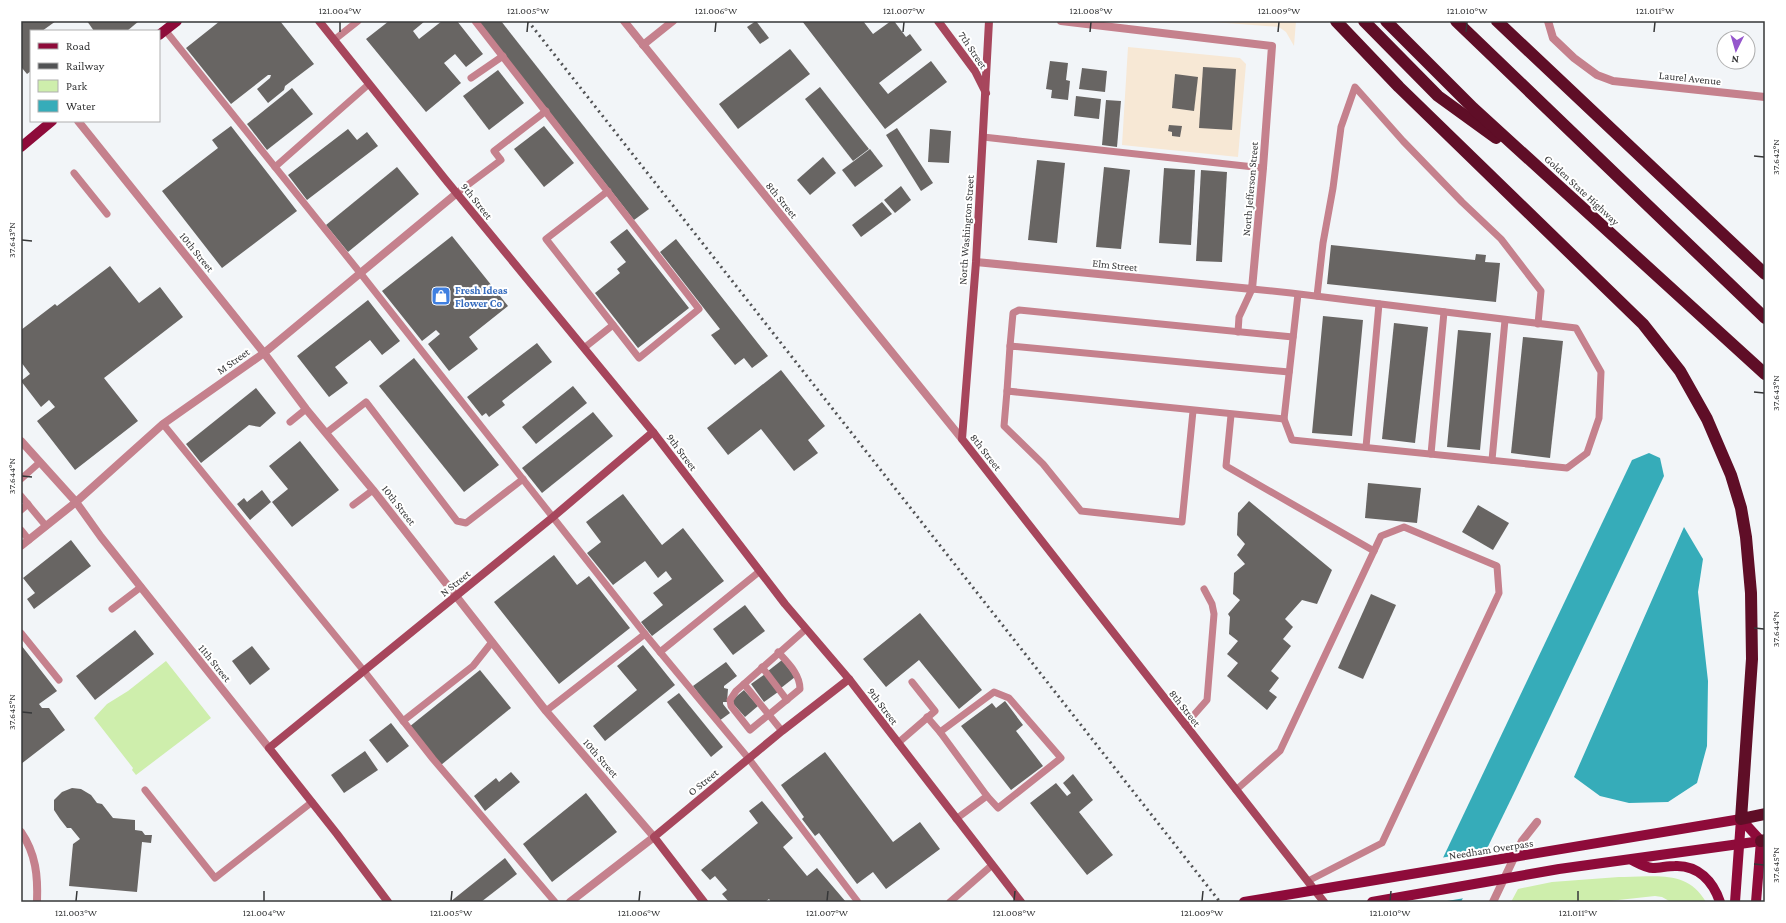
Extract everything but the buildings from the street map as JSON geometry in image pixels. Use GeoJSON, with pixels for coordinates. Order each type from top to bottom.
{"type":"FeatureCollection","features":[{"type":"Feature","properties":{"kind":"highway"},"geometry":{"type":"LineString","coordinates":[[1336,21],[1399,87],[1643,324],[1680,371],[1707,419],[1731,475],[1741,508],[1746,537],[1751,593],[1752,644],[1741,819],[1765,814]]}},
{"type":"Feature","properties":{"kind":"highway"},"geometry":{"type":"LineString","coordinates":[[1364,21],[1438,96],[1547,176]]}},
{"type":"Feature","properties":{"kind":"highway","name":"Golden State Highway"},"geometry":{"type":"LineString","coordinates":[[1386,21],[1473,108],[1765,374]]}},
{"type":"Feature","properties":{"kind":"highway"},"geometry":{"type":"LineString","coordinates":[[1456,21],[1765,318]]}},
{"type":"Feature","properties":{"kind":"highway"},"geometry":{"type":"LineString","coordinates":[[1497,21],[1765,274]]}},
{"type":"Feature","properties":{"kind":"main road"},"geometry":{"type":"LineString","coordinates":[[162,33],[176,21]]}},
{"type":"Feature","properties":{"kind":"main road"},"geometry":{"type":"LineString","coordinates":[[21,147],[51,122]]}},
{"type":"Feature","properties":{"kind":"main road"},"geometry":{"type":"LineString","coordinates":[[1741,819],[1763,840]]}},
{"type":"Feature","properties":{"kind":"main road"},"geometry":{"type":"LineString","coordinates":[[1735,902],[1741,819]]}},
{"type":"Feature","properties":{"kind":"main road","name":"Needham Overpass"},"geometry":{"type":"LineString","coordinates":[[1244,902],[1741,819]]}},
{"type":"Feature","properties":{"kind":"main road"},"geometry":{"type":"LineString","coordinates":[[1372,902],[1559,869],[1763,840]]}},
{"type":"Feature","properties":{"kind":"main road"},"geometry":{"type":"LineString","coordinates":[[1756,902],[1763,840]]}},
{"type":"Feature","properties":{"kind":"main road"},"geometry":{"type":"LineString","coordinates":[[1630,859],[1652,868],[1679,866],[1693,869],[1708,879],[1716,891],[1720,902]]}},
{"type":"Feature","properties":{"kind":"street","name":"9th Street"},"geometry":{"type":"LineString","coordinates":[[319,21],[457,193],[653,432],[806,629],[849,679],[991,866],[1021,902]]}},
{"type":"Feature","properties":{"kind":"street","name":"8th Street"},"geometry":{"type":"LineString","coordinates":[[624,21],[962,439],[1324,902]]}},
{"type":"Feature","properties":{"kind":"street"},"geometry":{"type":"LineString","coordinates":[[643,45],[673,21]]}},
{"type":"Feature","properties":{"kind":"street","name":"7th Street"},"geometry":{"type":"LineString","coordinates":[[938,21],[975,71],[986,94]]}},
{"type":"Feature","properties":{"kind":"street","name":"North Washington Street"},"geometry":{"type":"LineString","coordinates":[[962,439],[976,262],[990,21]]}},
{"type":"Feature","properties":{"kind":"street","name":"North Jefferson Street"},"geometry":{"type":"LineString","coordinates":[[1061,21],[1272,46],[1252,289]]}},
{"type":"Feature","properties":{"kind":"street","name":"Laurel Avenue"},"geometry":{"type":"LineString","coordinates":[[1548,21],[1553,38],[1574,58],[1597,75],[1613,81],[1765,98]]}},
{"type":"Feature","properties":{"kind":"street","name":"10th Street"},"geometry":{"type":"LineString","coordinates":[[79,122],[264,353],[306,409],[373,490],[546,711],[654,837],[704,902]]}},
{"type":"Feature","properties":{"kind":"street","name":"M Street"},"geometry":{"type":"LineString","coordinates":[[21,546],[76,502],[163,424],[264,353],[457,193]]}},
{"type":"Feature","properties":{"kind":"street","name":"Elm Street"},"geometry":{"type":"LineString","coordinates":[[976,262],[1252,289]]}},
{"type":"Feature","properties":{"kind":"street","name":"N Street"},"geometry":{"type":"LineString","coordinates":[[269,748],[553,517],[653,432]]}},
{"type":"Feature","properties":{"kind":"street","name":"11th Street"},"geometry":{"type":"LineString","coordinates":[[21,441],[76,502],[141,587],[312,802],[388,902]]}},
{"type":"Feature","properties":{"kind":"street","name":"O Street"},"geometry":{"type":"LineString","coordinates":[[570,902],[654,837],[782,731],[849,679]]}},
{"type":"Feature","properties":{"kind":"street"},"geometry":{"type":"LineString","coordinates":[[1493,902],[1522,841],[1537,822]]}},
{"type":"Feature","properties":{"kind":"street"},"geometry":{"type":"LineString","coordinates":[[21,832],[33,855],[37,870],[37,902]]}},
{"type":"Feature","properties":{"kind":"lane"},"geometry":{"type":"LineString","coordinates":[[334,40],[358,21]]}},
{"type":"Feature","properties":{"kind":"lane"},"geometry":{"type":"LineString","coordinates":[[475,21],[608,190],[699,310],[639,358],[546,239],[608,190]]}},
{"type":"Feature","properties":{"kind":"lane"},"geometry":{"type":"LineString","coordinates":[[162,33],[275,167],[361,274],[660,652],[749,759],[858,902]]}},
{"type":"Feature","properties":{"kind":"lane"},"geometry":{"type":"LineString","coordinates":[[471,78],[502,56]]}},
{"type":"Feature","properties":{"kind":"lane"},"geometry":{"type":"LineString","coordinates":[[275,167],[369,84]]}},
{"type":"Feature","properties":{"kind":"lane"},"geometry":{"type":"LineString","coordinates":[[1317,296],[1323,243],[1333,188],[1341,127],[1354,87],[1462,202],[1502,239],[1541,291],[1538,324]]}},
{"type":"Feature","properties":{"kind":"lane"},"geometry":{"type":"LineString","coordinates":[[457,193],[501,160],[494,151],[546,111]]}},
{"type":"Feature","properties":{"kind":"lane"},"geometry":{"type":"LineString","coordinates":[[983,137],[1263,168]]}},
{"type":"Feature","properties":{"kind":"lane"},"geometry":{"type":"LineString","coordinates":[[74,173],[107,214]]}},
{"type":"Feature","properties":{"kind":"lane"},"geometry":{"type":"LineString","coordinates":[[1252,289],[1317,296],[1576,328],[1601,372],[1599,418],[1587,453],[1567,468],[1292,440],[1284,419],[1298,294]]}},
{"type":"Feature","properties":{"kind":"lane","name":"North Jefferson Street"},"geometry":{"type":"LineString","coordinates":[[1238,332],[1239,317],[1252,289]]}},
{"type":"Feature","properties":{"kind":"lane"},"geometry":{"type":"LineString","coordinates":[[1366,447],[1379,304]]}},
{"type":"Feature","properties":{"kind":"lane"},"geometry":{"type":"LineString","coordinates":[[1193,411],[1182,522],[1081,510],[1043,464],[1004,426],[1013,313],[1019,310],[1293,337]]}},
{"type":"Feature","properties":{"kind":"lane"},"geometry":{"type":"LineString","coordinates":[[1431,454],[1444,312]]}},
{"type":"Feature","properties":{"kind":"lane"},"geometry":{"type":"LineString","coordinates":[[1492,460],[1505,320]]}},
{"type":"Feature","properties":{"kind":"lane"},"geometry":{"type":"LineString","coordinates":[[584,348],[613,325]]}},
{"type":"Feature","properties":{"kind":"lane"},"geometry":{"type":"LineString","coordinates":[[1010,346],[1289,372]]}},
{"type":"Feature","properties":{"kind":"lane"},"geometry":{"type":"LineString","coordinates":[[1007,391],[1231,415],[1284,419]]}},
{"type":"Feature","properties":{"kind":"lane"},"geometry":{"type":"LineString","coordinates":[[326,433],[366,402],[457,521],[462,523],[466,523],[524,479]]}},
{"type":"Feature","properties":{"kind":"lane"},"geometry":{"type":"LineString","coordinates":[[290,422],[306,409]]}},
{"type":"Feature","properties":{"kind":"lane"},"geometry":{"type":"LineString","coordinates":[[1231,415],[1226,466],[1374,551]]}},
{"type":"Feature","properties":{"kind":"lane"},"geometry":{"type":"LineString","coordinates":[[163,424],[364,671],[433,759],[555,902]]}},
{"type":"Feature","properties":{"kind":"lane"},"geometry":{"type":"LineString","coordinates":[[21,479],[40,462]]}},
{"type":"Feature","properties":{"kind":"lane"},"geometry":{"type":"LineString","coordinates":[[353,505],[373,490]]}},
{"type":"Feature","properties":{"kind":"lane"},"geometry":{"type":"LineString","coordinates":[[21,496],[46,526]]}},
{"type":"Feature","properties":{"kind":"lane"},"geometry":{"type":"LineString","coordinates":[[21,510],[28,504]]}},
{"type":"Feature","properties":{"kind":"lane"},"geometry":{"type":"LineString","coordinates":[[1236,790],[1280,751],[1381,536],[1404,527],[1497,566],[1498,593],[1382,843],[1308,881]]}},
{"type":"Feature","properties":{"kind":"lane"},"geometry":{"type":"LineString","coordinates":[[21,530],[29,540]]}},
{"type":"Feature","properties":{"kind":"lane"},"geometry":{"type":"LineString","coordinates":[[660,652],[760,571]]}},
{"type":"Feature","properties":{"kind":"lane"},"geometry":{"type":"LineString","coordinates":[[112,609],[141,587]]}},
{"type":"Feature","properties":{"kind":"lane"},"geometry":{"type":"LineString","coordinates":[[1185,725],[1207,700],[1214,614],[1212,604],[1204,589]]}},
{"type":"Feature","properties":{"kind":"lane"},"geometry":{"type":"LineString","coordinates":[[778,652],[794,671],[800,682],[800,689],[750,730],[731,706],[730,700],[736,691],[778,652],[806,629]]}},
{"type":"Feature","properties":{"kind":"lane"},"geometry":{"type":"LineString","coordinates":[[21,633],[60,680]]}},
{"type":"Feature","properties":{"kind":"lane"},"geometry":{"type":"LineString","coordinates":[[546,711],[646,634]]}},
{"type":"Feature","properties":{"kind":"lane"},"geometry":{"type":"LineString","coordinates":[[403,721],[473,666],[492,642]]}},
{"type":"Feature","properties":{"kind":"lane"},"geometry":{"type":"LineString","coordinates":[[762,667],[787,700]]}},
{"type":"Feature","properties":{"kind":"lane"},"geometry":{"type":"LineString","coordinates":[[898,743],[935,711],[912,682]]}},
{"type":"Feature","properties":{"kind":"lane"},"geometry":{"type":"LineString","coordinates":[[744,684],[782,731]]}},
{"type":"Feature","properties":{"kind":"lane"},"geometry":{"type":"LineString","coordinates":[[927,717],[940,732],[987,796],[998,808],[1060,758],[1009,698],[994,692],[940,732]]}},
{"type":"Feature","properties":{"kind":"lane"},"geometry":{"type":"LineString","coordinates":[[146,790],[215,878],[312,802]]}},
{"type":"Feature","properties":{"kind":"lane"},"geometry":{"type":"LineString","coordinates":[[956,819],[987,796]]}},
{"type":"Feature","properties":{"kind":"lane"},"geometry":{"type":"LineString","coordinates":[[950,902],[991,866]]}},
{"type":"Feature","properties":{"kind":"shaded area"},"geometry":{"type":"Polygon","coordinates":[[[1296,21],[1294,46],[1286,32],[1279,27],[1213,22],[1296,21]]]}},
{"type":"Feature","properties":{"kind":"shaded area"},"geometry":{"type":"Polygon","coordinates":[[[1128,47],[1240,58],[1246,64],[1238,157],[1122,145],[1128,47]]]}},
{"type":"Feature","properties":{"kind":"green space"},"geometry":{"type":"Polygon","coordinates":[[[166,661],[211,718],[136,775],[132,770],[133,768],[94,718],[107,704],[128,691],[166,661]]]}},
{"type":"Feature","properties":{"kind":"green space"},"geometry":{"type":"Polygon","coordinates":[[[1656,876],[1679,879],[1698,891],[1706,902],[1671,902],[1662,897],[1655,896],[1600,902],[1511,902],[1518,889],[1552,882],[1656,876]]]}},
{"type":"Feature","properties":{"kind":"water"},"geometry":{"type":"Polygon","coordinates":[[[1649,453],[1660,458],[1664,476],[1461,902],[1422,902],[1632,460],[1649,453]]]}},
{"type":"Feature","properties":{"kind":"water"},"geometry":{"type":"Polygon","coordinates":[[[1684,527],[1703,559],[1698,592],[1708,681],[1707,746],[1697,783],[1668,802],[1629,803],[1600,796],[1574,777],[1684,527]]]}},
{"type":"Feature","properties":{"kind":"pier"},"geometry":{"type":"Polygon","coordinates":[[[1488,850],[1465,898],[1441,902],[1420,902],[1440,858],[1488,850]]]}},
{"type":"Feature","properties":{"kind":"railway"},"geometry":{"type":"LineString","coordinates":[[528,21],[1220,902]]}},
{"type":"Feature","properties":{"kind":"place","name":"Fresh Ideas Flower Co"},"geometry":{"type":"Point","coordinates":[441,296]}}]}
